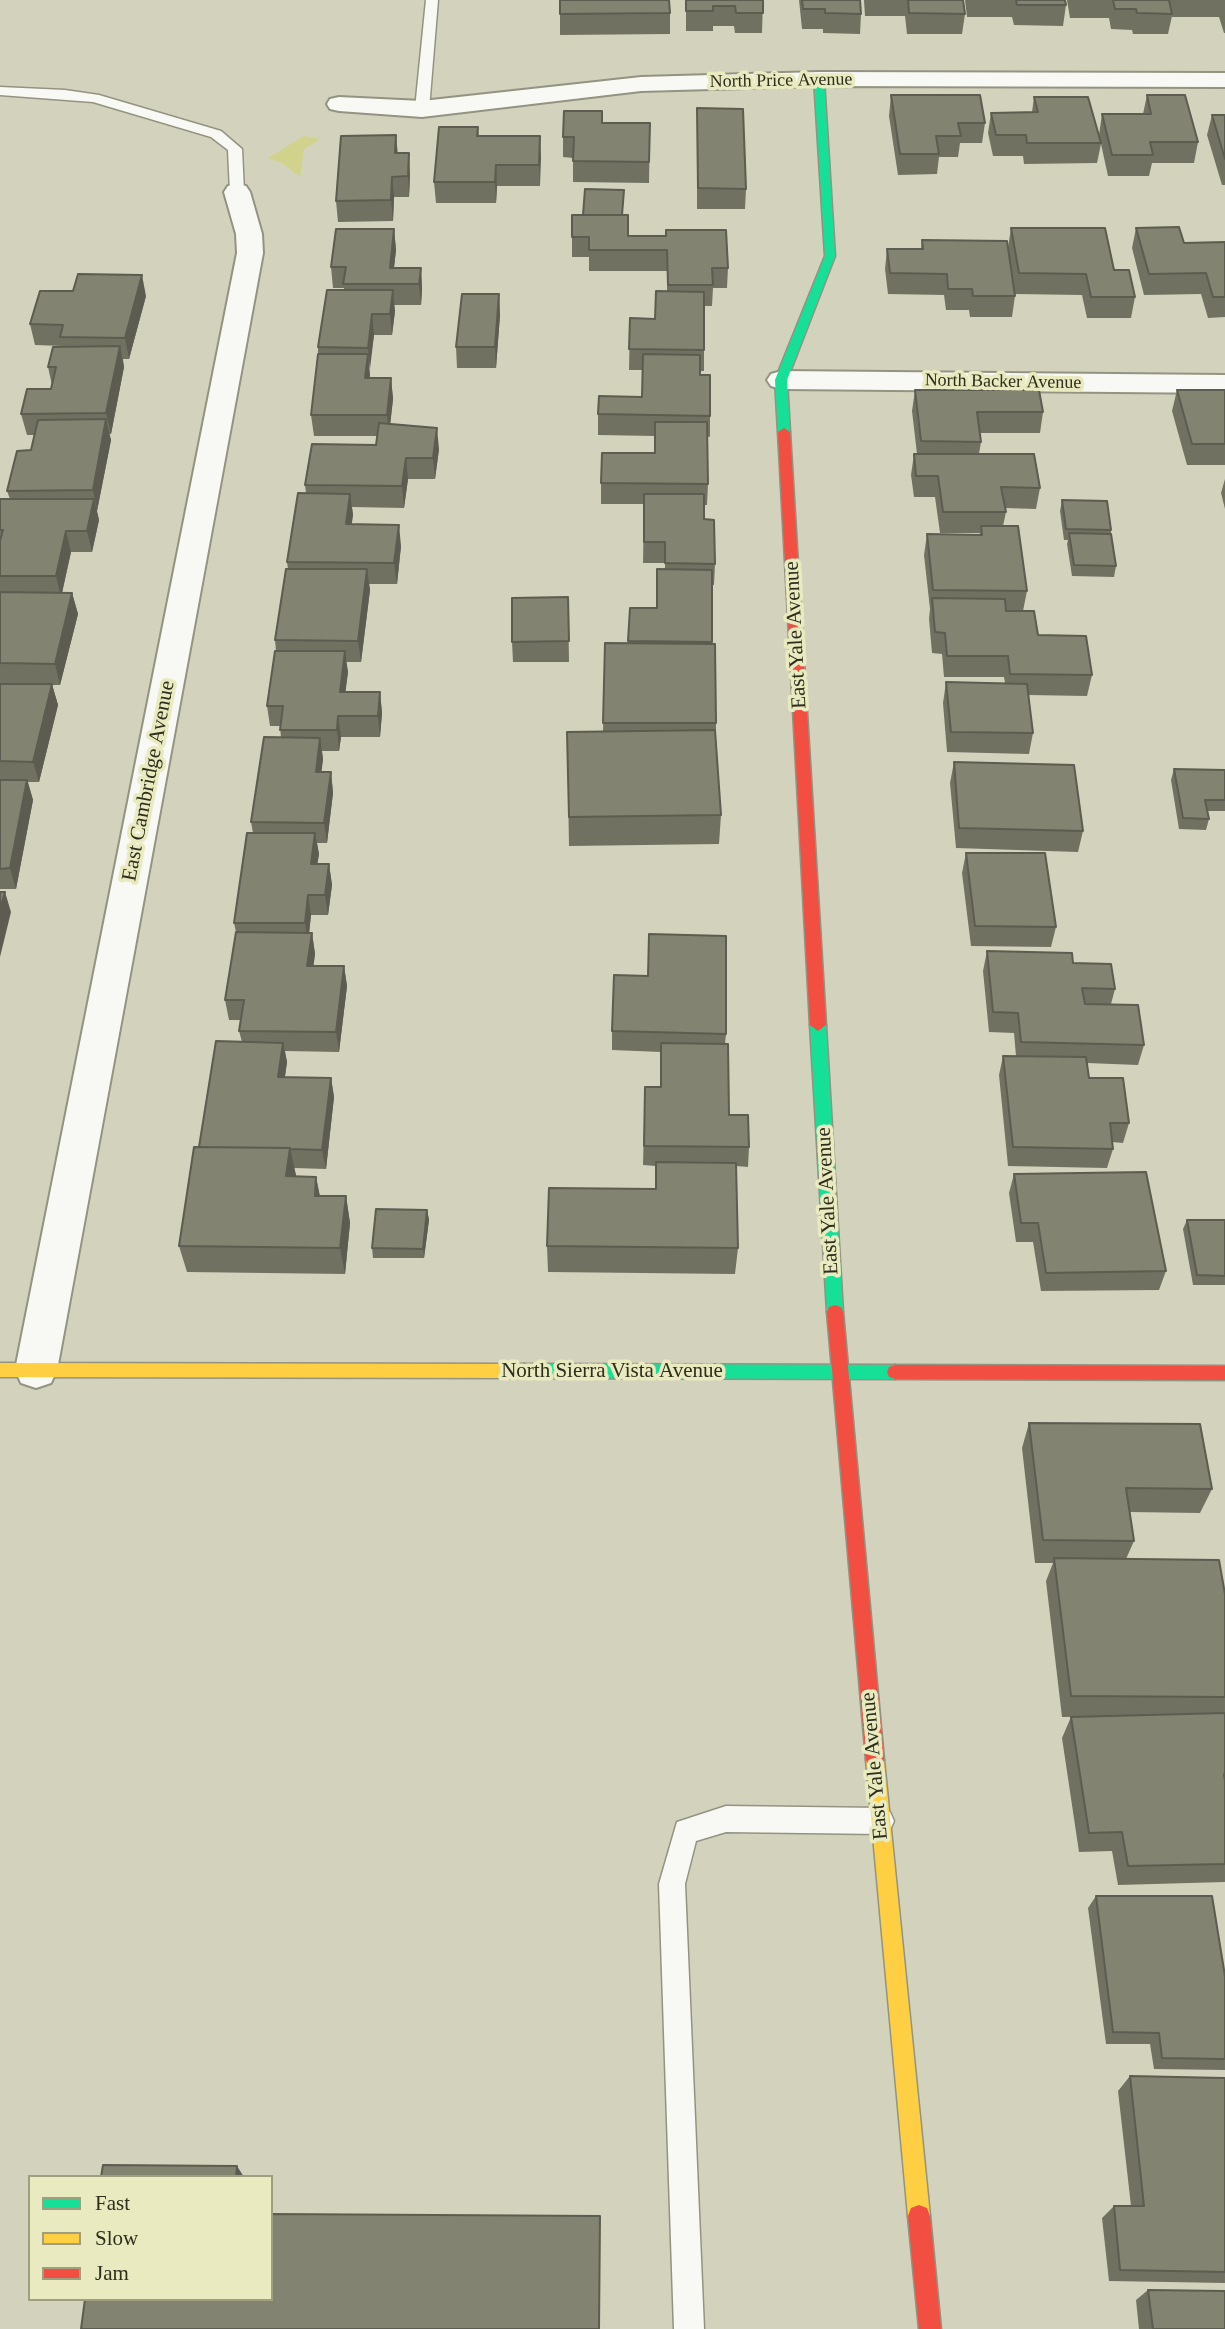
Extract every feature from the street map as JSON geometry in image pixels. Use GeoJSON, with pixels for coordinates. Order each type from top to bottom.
{"type":"FeatureCollection","features":[{"type":"Feature","properties":{"kind":"street","name":"North Price Avenue"},"geometry":{"type":"LineString","coordinates":[[339,104],[456,107],[641,84],[819,79],[1225,80]]}},
{"type":"Feature","properties":{"kind":"street","name":"East Yale Avenue"},"geometry":{"type":"LineString","coordinates":[[819,79],[830,256],[781,380],[838,1372],[930,2329]]}},
{"type":"Feature","properties":{"kind":"street","name":"East Cambridge Avenue"},"geometry":{"type":"LineString","coordinates":[[36,1370],[250,253],[249,234],[237,192]]}},
{"type":"Feature","properties":{"kind":"street","name":"North Backer Avenue"},"geometry":{"type":"LineString","coordinates":[[781,380],[1225,384]]}},
{"type":"Feature","properties":{"kind":"street","name":"North Sierra Vista Avenue"},"geometry":{"type":"LineString","coordinates":[[0,1370],[1225,1373]]}},
{"type":"Feature","properties":{"kind":"lane"},"geometry":{"type":"LineString","coordinates":[[422,108],[432,0]]}},
{"type":"Feature","properties":{"kind":"lane"},"geometry":{"type":"LineString","coordinates":[[0,91],[94,98],[216,134],[235,149],[237,192]]}},
{"type":"Feature","properties":{"kind":"lane"},"geometry":{"type":"LineString","coordinates":[[689,2329],[672,1884],[686,1831],[726,1819],[880,1821]]}},
{"type":"Feature","properties":{"kind":"green space"},"geometry":{"type":"Polygon","coordinates":[[[304,136],[320,139],[304,149],[300,177],[282,163],[268,158],[304,136]]]}},
{"type":"Feature","properties":{"kind":"building"},"geometry":{"type":"Polygon","coordinates":[[[560,0],[669,0],[670,13],[560,14],[560,0]]]}},
{"type":"Feature","properties":{"kind":"building"},"geometry":{"type":"Polygon","coordinates":[[[686,0],[763,0],[763,13],[736,13],[735,6],[713,6],[713,11],[686,11],[686,0]]]}},
{"type":"Feature","properties":{"kind":"building"},"geometry":{"type":"Polygon","coordinates":[[[802,0],[860,0],[861,14],[803,9],[802,0]]]}},
{"type":"Feature","properties":{"kind":"building"},"geometry":{"type":"Polygon","coordinates":[[[908,0],[963,0],[965,14],[909,13],[908,0]]]}},
{"type":"Feature","properties":{"kind":"building"},"geometry":{"type":"Polygon","coordinates":[[[1016,0],[1065,0],[1066,5],[1017,5],[1016,0]]]}},
{"type":"Feature","properties":{"kind":"building"},"geometry":{"type":"Polygon","coordinates":[[[1113,0],[1169,0],[1172,14],[1115,9],[1113,0]]]}},
{"type":"Feature","properties":{"kind":"building"},"geometry":{"type":"Polygon","coordinates":[[[891,95],[980,95],[985,123],[958,123],[961,136],[936,136],[939,154],[900,154],[891,95]]]}},
{"type":"Feature","properties":{"kind":"building"},"geometry":{"type":"Polygon","coordinates":[[[1147,95],[1185,95],[1198,142],[1150,142],[1153,155],[1112,155],[1102,114],[1151,114],[1147,95]]]}},
{"type":"Feature","properties":{"kind":"building"},"geometry":{"type":"Polygon","coordinates":[[[1034,97],[1088,97],[1101,143],[1027,143],[1026,135],[996,135],[991,113],[1038,112],[1034,97]]]}},
{"type":"Feature","properties":{"kind":"building"},"geometry":{"type":"Polygon","coordinates":[[[697,108],[743,109],[746,189],[698,188],[697,108]]]}},
{"type":"Feature","properties":{"kind":"building"},"geometry":{"type":"Polygon","coordinates":[[[564,111],[602,111],[602,123],[650,123],[649,162],[573,161],[574,137],[563,137],[564,111]]]}},
{"type":"Feature","properties":{"kind":"building"},"geometry":{"type":"Polygon","coordinates":[[[1212,115],[1225,115],[1225,159],[1212,115]]]}},
{"type":"Feature","properties":{"kind":"building"},"geometry":{"type":"Polygon","coordinates":[[[439,127],[478,127],[477,136],[540,136],[539,165],[496,165],[495,182],[434,182],[439,127]]]}},
{"type":"Feature","properties":{"kind":"building"},"geometry":{"type":"Polygon","coordinates":[[[396,135],[395,153],[409,153],[408,176],[392,177],[391,200],[336,201],[341,136],[396,135]]]}},
{"type":"Feature","properties":{"kind":"building"},"geometry":{"type":"Polygon","coordinates":[[[585,189],[624,190],[622,215],[583,215],[585,189]]]}},
{"type":"Feature","properties":{"kind":"building"},"geometry":{"type":"Polygon","coordinates":[[[572,215],[628,215],[628,236],[666,236],[666,230],[726,230],[728,268],[712,268],[713,285],[668,285],[667,250],[589,250],[589,237],[572,237],[572,215]]]}},
{"type":"Feature","properties":{"kind":"building"},"geometry":{"type":"Polygon","coordinates":[[[1179,227],[1184,243],[1225,242],[1225,297],[1213,297],[1206,273],[1149,274],[1136,228],[1179,227]]]}},
{"type":"Feature","properties":{"kind":"building"},"geometry":{"type":"Polygon","coordinates":[[[1011,228],[1105,228],[1114,270],[1129,270],[1135,297],[1091,297],[1086,274],[1019,273],[1011,228]]]}},
{"type":"Feature","properties":{"kind":"building"},"geometry":{"type":"Polygon","coordinates":[[[336,229],[394,229],[390,268],[421,268],[419,284],[343,284],[346,267],[331,267],[336,229]]]}},
{"type":"Feature","properties":{"kind":"building"},"geometry":{"type":"Polygon","coordinates":[[[922,240],[1007,241],[1015,296],[973,296],[972,289],[948,289],[947,274],[890,273],[887,249],[923,249],[922,240]]]}},
{"type":"Feature","properties":{"kind":"building"},"geometry":{"type":"Polygon","coordinates":[[[78,274],[142,275],[125,338],[60,337],[63,325],[30,324],[40,291],[73,291],[78,274]]]}},
{"type":"Feature","properties":{"kind":"building"},"geometry":{"type":"Polygon","coordinates":[[[327,290],[393,290],[390,314],[372,314],[368,348],[318,347],[327,290]]]}},
{"type":"Feature","properties":{"kind":"building"},"geometry":{"type":"Polygon","coordinates":[[[656,291],[704,292],[704,350],[629,349],[630,318],[655,319],[656,291]]]}},
{"type":"Feature","properties":{"kind":"building"},"geometry":{"type":"Polygon","coordinates":[[[462,294],[499,294],[495,347],[456,347],[462,294]]]}},
{"type":"Feature","properties":{"kind":"building"},"geometry":{"type":"Polygon","coordinates":[[[120,346],[106,413],[21,414],[27,389],[51,389],[56,367],[48,367],[53,347],[120,346]]]}},
{"type":"Feature","properties":{"kind":"building"},"geometry":{"type":"Polygon","coordinates":[[[318,354],[368,354],[365,378],[391,378],[387,415],[311,415],[318,354]]]}},
{"type":"Feature","properties":{"kind":"building"},"geometry":{"type":"Polygon","coordinates":[[[643,354],[700,355],[700,375],[710,375],[710,416],[598,414],[599,396],[642,397],[643,354]]]}},
{"type":"Feature","properties":{"kind":"building"},"geometry":{"type":"Polygon","coordinates":[[[915,390],[1039,390],[1043,412],[977,412],[981,442],[921,441],[915,390]]]}},
{"type":"Feature","properties":{"kind":"building"},"geometry":{"type":"Polygon","coordinates":[[[1177,390],[1225,390],[1225,444],[1192,444],[1177,390]]]}},
{"type":"Feature","properties":{"kind":"building"},"geometry":{"type":"Polygon","coordinates":[[[106,419],[93,490],[7,491],[17,451],[31,450],[38,420],[106,419]]]}},
{"type":"Feature","properties":{"kind":"building"},"geometry":{"type":"Polygon","coordinates":[[[655,422],[707,422],[708,484],[601,483],[602,453],[655,453],[655,422]]]}},
{"type":"Feature","properties":{"kind":"building"},"geometry":{"type":"Polygon","coordinates":[[[379,423],[437,428],[433,458],[406,458],[402,486],[305,485],[312,444],[376,445],[379,423]]]}},
{"type":"Feature","properties":{"kind":"building"},"geometry":{"type":"Polygon","coordinates":[[[914,454],[1034,454],[1040,488],[1001,487],[1006,512],[943,512],[938,476],[916,476],[914,454]]]}},
{"type":"Feature","properties":{"kind":"building"},"geometry":{"type":"Polygon","coordinates":[[[298,493],[350,494],[346,524],[399,525],[394,563],[287,562],[298,493]]]}},
{"type":"Feature","properties":{"kind":"building"},"geometry":{"type":"Polygon","coordinates":[[[644,494],[704,494],[704,519],[714,520],[715,564],[665,563],[665,542],[644,542],[644,494]]]}},
{"type":"Feature","properties":{"kind":"building"},"geometry":{"type":"Polygon","coordinates":[[[0,499],[94,499],[87,531],[66,531],[56,576],[0,576],[0,541],[3,530],[0,530],[0,499]]]}},
{"type":"Feature","properties":{"kind":"building"},"geometry":{"type":"Polygon","coordinates":[[[1062,500],[1107,501],[1111,530],[1066,529],[1062,500]]]}},
{"type":"Feature","properties":{"kind":"building"},"geometry":{"type":"Polygon","coordinates":[[[981,526],[1018,526],[1027,591],[933,590],[927,534],[982,535],[981,526]]]}},
{"type":"Feature","properties":{"kind":"building"},"geometry":{"type":"Polygon","coordinates":[[[1069,533],[1111,534],[1116,566],[1074,565],[1069,533]]]}},
{"type":"Feature","properties":{"kind":"building"},"geometry":{"type":"Polygon","coordinates":[[[286,569],[367,569],[358,641],[275,640],[286,569]]]}},
{"type":"Feature","properties":{"kind":"building"},"geometry":{"type":"Polygon","coordinates":[[[657,569],[712,570],[712,642],[628,641],[630,608],[657,608],[657,569]]]}},
{"type":"Feature","properties":{"kind":"building"},"geometry":{"type":"Polygon","coordinates":[[[0,592],[72,593],[55,664],[0,663],[0,592]]]}},
{"type":"Feature","properties":{"kind":"building"},"geometry":{"type":"Polygon","coordinates":[[[568,597],[569,641],[512,642],[512,598],[568,597]]]}},
{"type":"Feature","properties":{"kind":"building"},"geometry":{"type":"Polygon","coordinates":[[[932,598],[1005,599],[1006,611],[1034,611],[1038,635],[1086,636],[1092,675],[1010,674],[1008,656],[947,656],[945,633],[935,632],[932,598]]]}},
{"type":"Feature","properties":{"kind":"building"},"geometry":{"type":"Polygon","coordinates":[[[605,643],[715,644],[716,723],[603,723],[605,643]]]}},
{"type":"Feature","properties":{"kind":"building"},"geometry":{"type":"Polygon","coordinates":[[[275,651],[345,651],[340,692],[380,692],[378,716],[338,716],[337,730],[280,730],[283,706],[267,706],[275,651]]]}},
{"type":"Feature","properties":{"kind":"building"},"geometry":{"type":"Polygon","coordinates":[[[946,682],[1027,684],[1033,733],[951,732],[946,682]]]}},
{"type":"Feature","properties":{"kind":"building"},"geometry":{"type":"Polygon","coordinates":[[[0,684],[52,684],[33,762],[0,761],[0,684]]]}},
{"type":"Feature","properties":{"kind":"building"},"geometry":{"type":"Polygon","coordinates":[[[715,730],[721,815],[569,817],[567,732],[715,730]]]}},
{"type":"Feature","properties":{"kind":"building"},"geometry":{"type":"Polygon","coordinates":[[[264,737],[320,738],[316,772],[331,772],[324,823],[251,822],[264,737]]]}},
{"type":"Feature","properties":{"kind":"building"},"geometry":{"type":"Polygon","coordinates":[[[954,762],[1074,765],[1083,831],[959,828],[954,762]]]}},
{"type":"Feature","properties":{"kind":"building"},"geometry":{"type":"Polygon","coordinates":[[[1174,769],[1225,770],[1225,800],[1205,800],[1209,819],[1183,818],[1174,769]]]}},
{"type":"Feature","properties":{"kind":"building"},"geometry":{"type":"Polygon","coordinates":[[[0,780],[27,780],[10,868],[0,869],[0,780]]]}},
{"type":"Feature","properties":{"kind":"building"},"geometry":{"type":"Polygon","coordinates":[[[247,833],[315,833],[311,864],[329,864],[325,895],[308,895],[305,923],[234,923],[247,833]]]}},
{"type":"Feature","properties":{"kind":"building"},"geometry":{"type":"Polygon","coordinates":[[[966,853],[1045,853],[1056,927],[975,926],[966,853]]]}},
{"type":"Feature","properties":{"kind":"building"},"geometry":{"type":"Polygon","coordinates":[[[0,892],[5,892],[0,910],[0,892]]]}},
{"type":"Feature","properties":{"kind":"building"},"geometry":{"type":"Polygon","coordinates":[[[236,932],[312,933],[307,966],[344,966],[336,1032],[239,1031],[244,1000],[225,1000],[236,932]]]}},
{"type":"Feature","properties":{"kind":"building"},"geometry":{"type":"Polygon","coordinates":[[[649,934],[726,936],[726,1034],[612,1031],[614,975],[648,976],[649,934]]]}},
{"type":"Feature","properties":{"kind":"building"},"geometry":{"type":"Polygon","coordinates":[[[987,951],[1072,953],[1073,963],[1111,964],[1115,989],[1082,988],[1085,1004],[1138,1005],[1144,1045],[1021,1042],[1018,1013],[993,1012],[987,951]]]}},
{"type":"Feature","properties":{"kind":"building"},"geometry":{"type":"Polygon","coordinates":[[[216,1041],[283,1043],[278,1077],[331,1078],[322,1150],[199,1147],[216,1041]]]}},
{"type":"Feature","properties":{"kind":"building"},"geometry":{"type":"Polygon","coordinates":[[[661,1043],[728,1044],[729,1115],[748,1115],[749,1147],[644,1146],[645,1087],[661,1087],[661,1043]]]}},
{"type":"Feature","properties":{"kind":"building"},"geometry":{"type":"Polygon","coordinates":[[[1003,1056],[1086,1057],[1089,1078],[1123,1078],[1129,1123],[1110,1123],[1113,1149],[1013,1147],[1003,1056]]]}},
{"type":"Feature","properties":{"kind":"building"},"geometry":{"type":"Polygon","coordinates":[[[194,1147],[290,1148],[286,1176],[316,1177],[315,1196],[346,1196],[340,1248],[179,1246],[194,1147]]]}},
{"type":"Feature","properties":{"kind":"building"},"geometry":{"type":"Polygon","coordinates":[[[656,1162],[736,1163],[738,1248],[547,1246],[549,1188],[656,1189],[656,1162]]]}},
{"type":"Feature","properties":{"kind":"building"},"geometry":{"type":"Polygon","coordinates":[[[1146,1172],[1166,1271],[1046,1273],[1038,1223],[1021,1223],[1014,1174],[1146,1172]]]}},
{"type":"Feature","properties":{"kind":"building"},"geometry":{"type":"Polygon","coordinates":[[[376,1209],[427,1210],[423,1249],[372,1248],[376,1209]]]}},
{"type":"Feature","properties":{"kind":"building"},"geometry":{"type":"Polygon","coordinates":[[[1187,1220],[1225,1220],[1225,1276],[1197,1275],[1187,1220]]]}},
{"type":"Feature","properties":{"kind":"building"},"geometry":{"type":"Polygon","coordinates":[[[1029,1423],[1200,1424],[1212,1489],[1126,1488],[1134,1541],[1043,1540],[1029,1423]]]}},
{"type":"Feature","properties":{"kind":"building"},"geometry":{"type":"Polygon","coordinates":[[[1054,1558],[1219,1560],[1225,1594],[1225,1697],[1071,1696],[1054,1558]]]}},
{"type":"Feature","properties":{"kind":"building"},"geometry":{"type":"Polygon","coordinates":[[[1225,1713],[1225,1864],[1128,1866],[1122,1832],[1089,1833],[1071,1717],[1225,1713]]]}},
{"type":"Feature","properties":{"kind":"building"},"geometry":{"type":"Polygon","coordinates":[[[1096,1896],[1212,1896],[1225,1976],[1225,2059],[1162,2058],[1159,2033],[1113,2032],[1096,1896]]]}},
{"type":"Feature","properties":{"kind":"building"},"geometry":{"type":"Polygon","coordinates":[[[1130,2076],[1225,2078],[1225,2272],[1120,2270],[1114,2206],[1144,2206],[1130,2076]]]}},
{"type":"Feature","properties":{"kind":"building"},"geometry":{"type":"Polygon","coordinates":[[[103,2165],[237,2166],[236,2175],[101,2175],[103,2165]]]}},
{"type":"Feature","properties":{"kind":"building"},"geometry":{"type":"Polygon","coordinates":[[[273,2214],[600,2216],[599,2329],[81,2329],[85,2301],[273,2301],[273,2214]]]}},
{"type":"Feature","properties":{"kind":"building"},"geometry":{"type":"Polygon","coordinates":[[[1148,2290],[1225,2291],[1225,2329],[1153,2329],[1148,2290]]]}},
{"type":"Feature","properties":{"kind":"traffic: fast"},"geometry":{"type":"LineString","coordinates":[[784,432],[781,380],[830,256],[819,79]]}},
{"type":"Feature","properties":{"kind":"traffic: fast"},"geometry":{"type":"LineString","coordinates":[[818,1025],[835,1312]]}},
{"type":"Feature","properties":{"kind":"traffic: fast"},"geometry":{"type":"LineString","coordinates":[[524,1371],[895,1372]]}},
{"type":"Feature","properties":{"kind":"traffic: slow"},"geometry":{"type":"LineString","coordinates":[[0,1370],[524,1371]]}},
{"type":"Feature","properties":{"kind":"traffic: slow"},"geometry":{"type":"LineString","coordinates":[[875,1760],[919,2216]]}},
{"type":"Feature","properties":{"kind":"traffic: jam"},"geometry":{"type":"LineString","coordinates":[[784,432],[818,1025]]}},
{"type":"Feature","properties":{"kind":"traffic: jam"},"geometry":{"type":"LineString","coordinates":[[835,1312],[875,1760]]}},
{"type":"Feature","properties":{"kind":"traffic: jam"},"geometry":{"type":"LineString","coordinates":[[895,1372],[1225,1373]]}},
{"type":"Feature","properties":{"kind":"traffic: jam"},"geometry":{"type":"LineString","coordinates":[[919,2216],[930,2329]]}}]}
